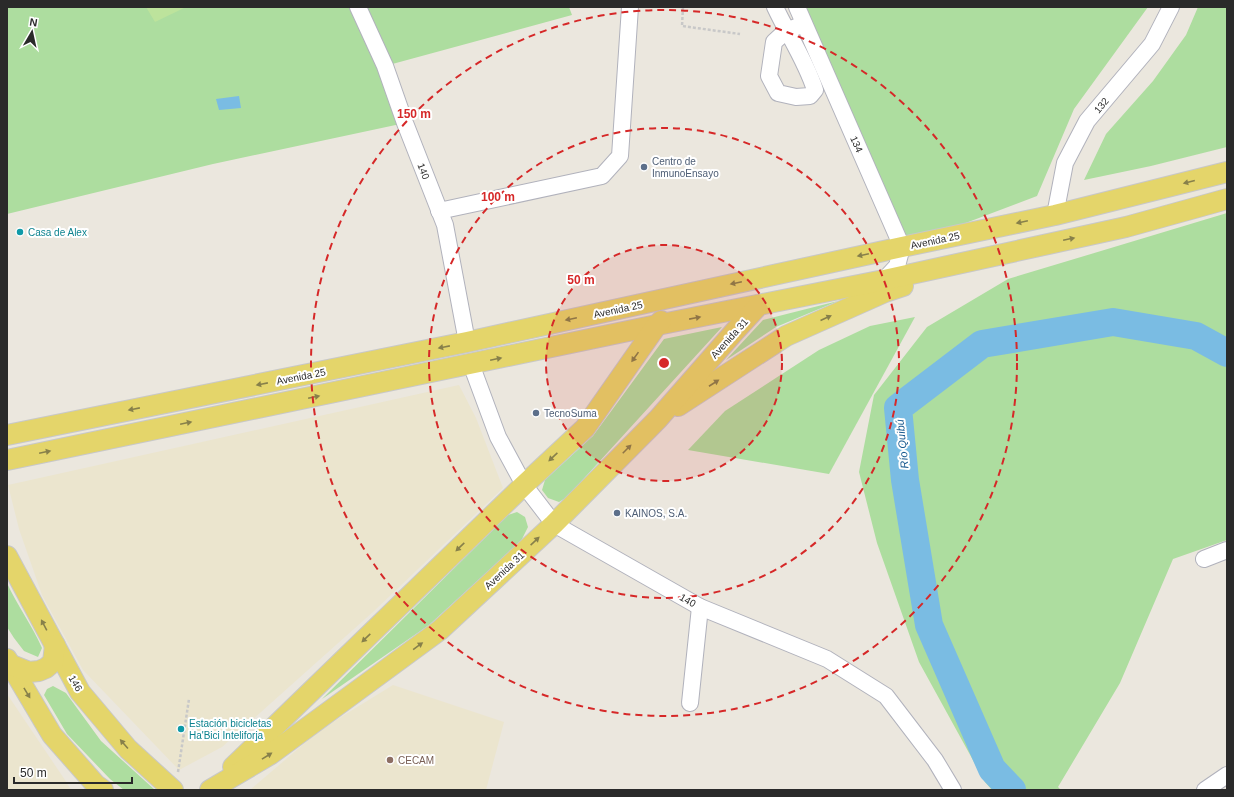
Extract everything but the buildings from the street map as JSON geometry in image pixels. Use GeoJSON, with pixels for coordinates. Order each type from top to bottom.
{"type":"FeatureCollection","features":[{"type":"Feature","properties":{"kind":"main road","name":"Avenida 25"},"geometry":{"type":"LineString","coordinates":[[7,435],[467,342],[1055,215],[1227,172]]}},
{"type":"Feature","properties":{"kind":"main road"},"geometry":{"type":"LineString","coordinates":[[7,460],[657,325],[884,280],[1126,227],[1227,199]]}},
{"type":"Feature","properties":{"kind":"main road"},"geometry":{"type":"LineString","coordinates":[[658,419],[786,336],[885,292],[1003,253]]}},
{"type":"Feature","properties":{"kind":"main road","name":"Avenida 31"},"geometry":{"type":"LineString","coordinates":[[209,790],[274,729],[524,485],[585,428],[657,325],[691,293]]}},
{"type":"Feature","properties":{"kind":"main road","name":"Avenida 31"},"geometry":{"type":"LineString","coordinates":[[209,790],[271,754],[440,630],[554,524],[658,419],[735,331],[759,306]]}},
{"type":"Feature","properties":{"kind":"main road","name":"146"},"geometry":{"type":"LineString","coordinates":[[7,556],[80,692],[128,749],[175,782]]}},
{"type":"Feature","properties":{"kind":"main road"},"geometry":{"type":"LineString","coordinates":[[8,661],[28,672],[39,671],[46,668],[53,662],[55,645]]}},
{"type":"Feature","properties":{"kind":"main road"},"geometry":{"type":"LineString","coordinates":[[8,661],[52,735],[98,788]]}},
{"type":"Feature","properties":{"kind":"street","name":"140"},"geometry":{"type":"LineString","coordinates":[[358,7],[385,66],[405,124],[445,225],[467,342]]}},
{"type":"Feature","properties":{"kind":"street"},"geometry":{"type":"LineString","coordinates":[[439,211],[602,176],[620,156],[630,7]]}},
{"type":"Feature","properties":{"kind":"street"},"geometry":{"type":"LineString","coordinates":[[775,7],[786,30],[804,24]]}},
{"type":"Feature","properties":{"kind":"street","name":"134"},"geometry":{"type":"LineString","coordinates":[[797,7],[902,247]]}},
{"type":"Feature","properties":{"kind":"street","name":"132"},"geometry":{"type":"LineString","coordinates":[[1055,215],[1065,163],[1087,121],[1152,44],[1171,7]]}},
{"type":"Feature","properties":{"kind":"street"},"geometry":{"type":"LineString","coordinates":[[884,280],[897,266],[902,247]]}},
{"type":"Feature","properties":{"kind":"street","name":"140"},"geometry":{"type":"LineString","coordinates":[[471,364],[498,437],[524,485],[554,524],[700,607],[827,659],[886,696],[934,760],[953,790]]}},
{"type":"Feature","properties":{"kind":"street"},"geometry":{"type":"LineString","coordinates":[[1204,559],[1227,550]]}},
{"type":"Feature","properties":{"kind":"street"},"geometry":{"type":"LineString","coordinates":[[690,703],[700,607]]}},
{"type":"Feature","properties":{"kind":"street"},"geometry":{"type":"LineString","coordinates":[[1204,790],[1227,775]]}},
{"type":"Feature","properties":{"kind":"path"},"geometry":{"type":"LineString","coordinates":[[683,7],[682,26],[740,34]]}},
{"type":"Feature","properties":{"kind":"path"},"geometry":{"type":"LineString","coordinates":[[175,782],[189,700]]}},
{"type":"Feature","properties":{"kind":"shaded area"},"geometry":{"type":"Polygon","coordinates":[[[459,385],[476,418],[503,488],[374,611],[222,747],[179,770],[83,670],[42,595],[19,529],[8,485],[459,385]]]}},
{"type":"Feature","properties":{"kind":"shaded area","name":"CECAM"},"geometry":{"type":"Polygon","coordinates":[[[393,685],[504,722],[486,790],[250,790],[320,730],[393,685]]]}},
{"type":"Feature","properties":{"kind":"shaded area"},"geometry":{"type":"Polygon","coordinates":[[[7,694],[65,780],[71,790],[7,790],[7,694]]]}},
{"type":"Feature","properties":{"kind":"green space"},"geometry":{"type":"Polygon","coordinates":[[[7,7],[569,7],[572,15],[385,66],[405,123],[213,164],[7,214],[7,7]]]}},
{"type":"Feature","properties":{"kind":"green space"},"geometry":{"type":"Polygon","coordinates":[[[146,7],[186,7],[155,22],[146,7]]]}},
{"type":"Feature","properties":{"kind":"green space"},"geometry":{"type":"Polygon","coordinates":[[[797,7],[1148,7],[1074,109],[1037,196],[902,247],[797,7]]]}},
{"type":"Feature","properties":{"kind":"green space"},"geometry":{"type":"Polygon","coordinates":[[[1198,7],[1227,7],[1227,147],[1151,166],[1084,180],[1106,134],[1153,81],[1186,35],[1198,7]]]}},
{"type":"Feature","properties":{"kind":"green space"},"geometry":{"type":"Polygon","coordinates":[[[1227,213],[1227,540],[1173,559],[1120,683],[1058,787],[1061,790],[992,790],[985,782],[919,662],[877,543],[859,472],[874,395],[927,327],[1008,279],[1227,213]]]}},
{"type":"Feature","properties":{"kind":"green space"},"geometry":{"type":"Polygon","coordinates":[[[838,301],[776,327],[726,360],[763,320],[838,301]]]}},
{"type":"Feature","properties":{"kind":"green space"},"geometry":{"type":"Polygon","coordinates":[[[915,317],[829,474],[688,450],[725,411],[819,350],[870,326],[915,317]]]}},
{"type":"Feature","properties":{"kind":"green space"},"geometry":{"type":"Polygon","coordinates":[[[722,327],[567,497],[559,502],[548,498],[542,490],[545,480],[593,436],[664,339],[722,327]]]}},
{"type":"Feature","properties":{"kind":"green space"},"geometry":{"type":"Polygon","coordinates":[[[517,512],[525,517],[528,527],[521,541],[429,625],[322,699],[508,515],[517,512]]]}},
{"type":"Feature","properties":{"kind":"green space"},"geometry":{"type":"Polygon","coordinates":[[[7,583],[42,648],[38,657],[24,651],[7,627],[7,583]]]}},
{"type":"Feature","properties":{"kind":"green space"},"geometry":{"type":"Polygon","coordinates":[[[53,686],[66,693],[101,741],[155,790],[124,790],[110,779],[67,734],[44,695],[47,689],[53,686]]]}},
{"type":"Feature","properties":{"kind":"water"},"geometry":{"type":"Polygon","coordinates":[[[239,96],[241,108],[219,110],[216,99],[239,96]]]}},
{"type":"Feature","properties":{"kind":"waterway","name":"Río Quibú"},"geometry":{"type":"LineString","coordinates":[[1012,790],[992,769],[929,625],[905,480],[898,408],[982,344],[1113,322],[1196,336],[1227,353]]}},
{"type":"Feature","properties":{"kind":"place","name":"Centro de InmunoEnsayo"},"geometry":{"type":"Point","coordinates":[644,167]}},
{"type":"Feature","properties":{"kind":"place","name":"Casa de Alex"},"geometry":{"type":"Point","coordinates":[20,232]}},
{"type":"Feature","properties":{"kind":"place","name":"TecnoSuma"},"geometry":{"type":"Point","coordinates":[536,413]}},
{"type":"Feature","properties":{"kind":"place","name":"KAINOS, S.A."},"geometry":{"type":"Point","coordinates":[617,513]}},
{"type":"Feature","properties":{"kind":"place","name":"Estación bicicletas Ha'Bici Inteliforja"},"geometry":{"type":"Point","coordinates":[181,729]}},
{"type":"Feature","properties":{"kind":"place","name":"CECAM"},"geometry":{"type":"Point","coordinates":[390,760]}}]}
